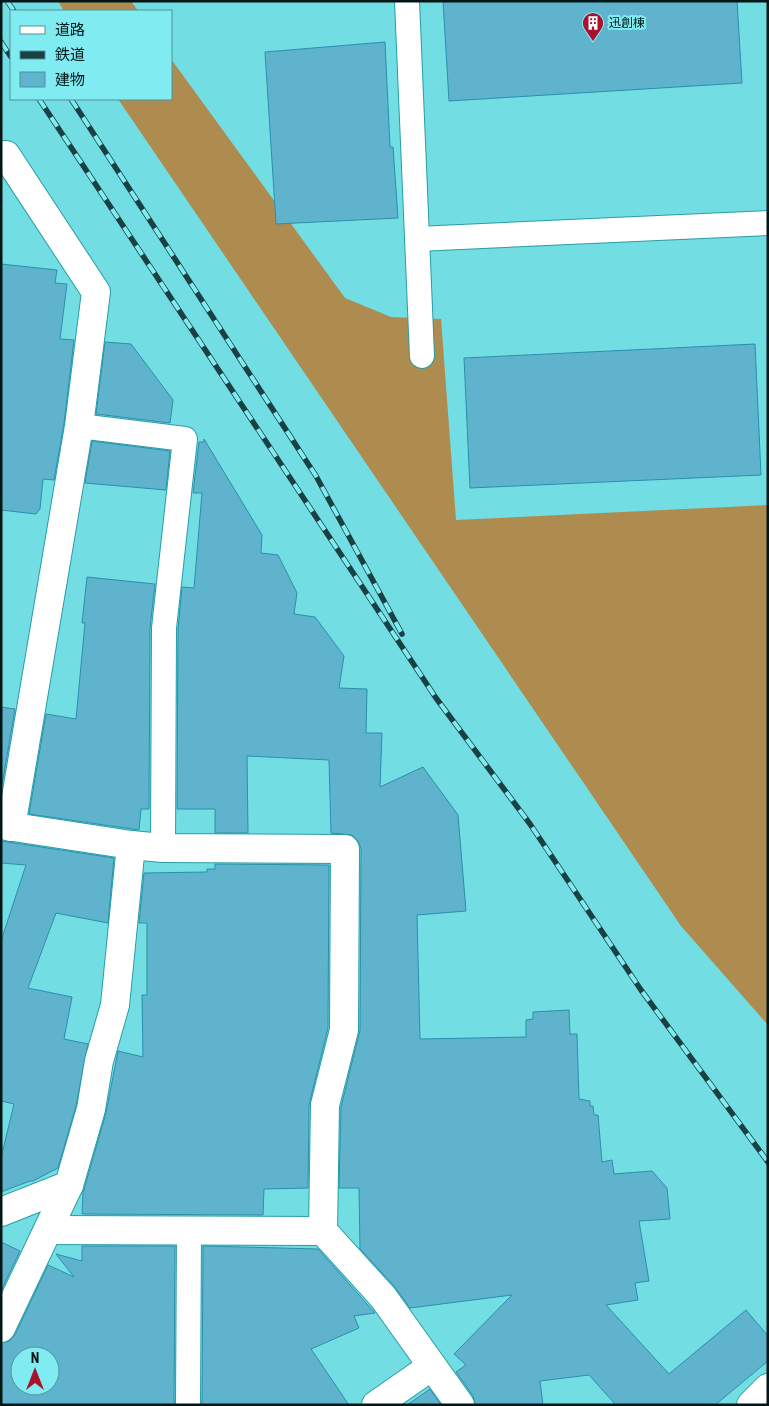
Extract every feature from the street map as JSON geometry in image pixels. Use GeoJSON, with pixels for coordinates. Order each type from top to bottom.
{"type":"FeatureCollection","features":[{"type":"Feature","properties":{"kind":"street"},"geometry":{"type":"LineString","coordinates":[[1,155],[6,156],[96,292],[78,426],[6,826],[163,848],[345,849],[344,1030],[325,1105],[322,1231],[382,1297],[460,1405]]}},
{"type":"Feature","properties":{"kind":"street"},"geometry":{"type":"LineString","coordinates":[[1,1328],[69,1185],[91,1109],[99,1061],[115,1005],[131,845]]}},
{"type":"Feature","properties":{"kind":"street"},"geometry":{"type":"LineString","coordinates":[[1,1212],[69,1185]]}},
{"type":"Feature","properties":{"kind":"street"},"geometry":{"type":"LineString","coordinates":[[48,1230],[322,1231]]}},
{"type":"Feature","properties":{"kind":"street"},"geometry":{"type":"LineString","coordinates":[[376,1405],[432,1366]]}},
{"type":"Feature","properties":{"kind":"street"},"geometry":{"type":"LineString","coordinates":[[751,1405],[768,1388]]}},
{"type":"Feature","properties":{"kind":"lane"},"geometry":{"type":"LineString","coordinates":[[406,1],[422,356]]}},
{"type":"Feature","properties":{"kind":"lane"},"geometry":{"type":"LineString","coordinates":[[417,239],[768,223]]}},
{"type":"Feature","properties":{"kind":"lane"},"geometry":{"type":"LineString","coordinates":[[78,426],[185,439],[164,628],[163,848]]}},
{"type":"Feature","properties":{"kind":"lane"},"geometry":{"type":"LineString","coordinates":[[188,1405],[189,1232]]}},
{"type":"Feature","properties":{"kind":"shaded area"},"geometry":{"type":"Polygon","coordinates":[[[58,1],[131,1],[137,10],[63,10],[58,1]]]}},
{"type":"Feature","properties":{"kind":"shaded area"},"geometry":{"type":"Polygon","coordinates":[[[172,60],[345,298],[391,317],[441,319],[456,520],[768,505],[768,1025],[681,926],[119,100],[172,100],[172,60]]]}},
{"type":"Feature","properties":{"kind":"building","name":"迅創棟"},"geometry":{"type":"Polygon","coordinates":[[[443,1],[737,1],[742,83],[449,101],[443,1]]]}},
{"type":"Feature","properties":{"kind":"building"},"geometry":{"type":"Polygon","coordinates":[[[385,42],[390,147],[393,147],[398,218],[276,224],[265,52],[385,42]]]}},
{"type":"Feature","properties":{"kind":"building"},"geometry":{"type":"Polygon","coordinates":[[[1,264],[57,270],[55,283],[67,284],[60,339],[74,340],[64,424],[54,480],[43,479],[40,509],[36,514],[1,510],[1,264]]]}},
{"type":"Feature","properties":{"kind":"building"},"geometry":{"type":"Polygon","coordinates":[[[105,342],[131,344],[173,400],[170,423],[96,414],[105,342]]]}},
{"type":"Feature","properties":{"kind":"building"},"geometry":{"type":"Polygon","coordinates":[[[755,344],[761,475],[470,488],[464,358],[755,344]]]}},
{"type":"Feature","properties":{"kind":"building"},"geometry":{"type":"Polygon","coordinates":[[[204,439],[262,535],[261,553],[278,555],[297,593],[294,614],[315,617],[344,656],[339,688],[367,689],[366,733],[382,733],[380,787],[423,767],[458,815],[466,911],[417,915],[420,1039],[526,1037],[526,1020],[533,1019],[533,1012],[569,1010],[570,1034],[577,1034],[579,1099],[590,1101],[590,1106],[593,1106],[594,1115],[598,1115],[602,1162],[612,1160],[614,1174],[652,1171],[667,1188],[670,1219],[639,1221],[649,1281],[635,1283],[638,1300],[606,1305],[669,1374],[746,1310],[768,1336],[768,1361],[715,1405],[616,1405],[589,1375],[540,1381],[543,1405],[475,1405],[473,1396],[456,1372],[466,1365],[454,1354],[512,1295],[410,1308],[395,1287],[360,1249],[359,1188],[339,1188],[341,1107],[360,1030],[361,849],[358,841],[352,835],[331,833],[329,760],[247,756],[248,833],[215,833],[215,809],[177,809],[178,629],[182,587],[194,588],[202,493],[193,493],[199,442],[204,442],[204,439]]]}},
{"type":"Feature","properties":{"kind":"building"},"geometry":{"type":"Polygon","coordinates":[[[92,441],[170,451],[166,490],[85,483],[92,441]]]}},
{"type":"Feature","properties":{"kind":"building"},"geometry":{"type":"Polygon","coordinates":[[[87,577],[155,584],[150,628],[149,809],[141,809],[139,830],[29,814],[46,714],[76,719],[85,623],[82,623],[87,577]]]}},
{"type":"Feature","properties":{"kind":"building"},"geometry":{"type":"Polygon","coordinates":[[[1,707],[15,709],[1,791],[1,707]]]}},
{"type":"Feature","properties":{"kind":"building"},"geometry":{"type":"Polygon","coordinates":[[[1,841],[114,858],[108,923],[56,913],[28,988],[72,997],[64,1039],[88,1044],[76,1106],[58,1168],[33,1181],[1,1192],[1,1158],[14,1104],[1,1101],[1,941],[26,865],[1,863],[1,841]]]}},
{"type":"Feature","properties":{"kind":"building"},"geometry":{"type":"Polygon","coordinates":[[[215,864],[329,865],[328,1028],[309,1105],[308,1188],[264,1189],[263,1215],[82,1214],[83,1193],[106,1113],[118,1051],[143,1057],[142,995],[147,995],[147,923],[139,923],[144,873],[207,872],[207,869],[215,869],[215,864]]]}},
{"type":"Feature","properties":{"kind":"building"},"geometry":{"type":"Polygon","coordinates":[[[1,1242],[20,1251],[1,1291],[1,1242]]]}},
{"type":"Feature","properties":{"kind":"building"},"geometry":{"type":"Polygon","coordinates":[[[82,1246],[175,1246],[174,1405],[1,1405],[1,1343],[9,1341],[15,1335],[48,1265],[74,1277],[56,1254],[82,1261],[82,1246]]]}},
{"type":"Feature","properties":{"kind":"building"},"geometry":{"type":"Polygon","coordinates":[[[203,1246],[318,1249],[375,1313],[354,1316],[359,1328],[311,1349],[349,1405],[202,1405],[203,1246]]]}},
{"type":"Feature","properties":{"kind":"building"},"geometry":{"type":"Polygon","coordinates":[[[430,1389],[441,1405],[407,1405],[430,1389]]]}},
{"type":"Feature","properties":{"kind":"railway"},"geometry":{"type":"LineString","coordinates":[[7,1],[13,10]]}},
{"type":"Feature","properties":{"kind":"railway"},"geometry":{"type":"LineString","coordinates":[[1,42],[10,56]]}},
{"type":"Feature","properties":{"kind":"railway"},"geometry":{"type":"LineString","coordinates":[[40,100],[436,698],[530,824],[641,990],[768,1162]]}},
{"type":"Feature","properties":{"kind":"railway"},"geometry":{"type":"LineString","coordinates":[[72,100],[316,476],[402,634]]}},
{"type":"Feature","properties":{"kind":"place","name":"迅創棟"},"geometry":{"type":"Point","coordinates":[593,42]}}]}
